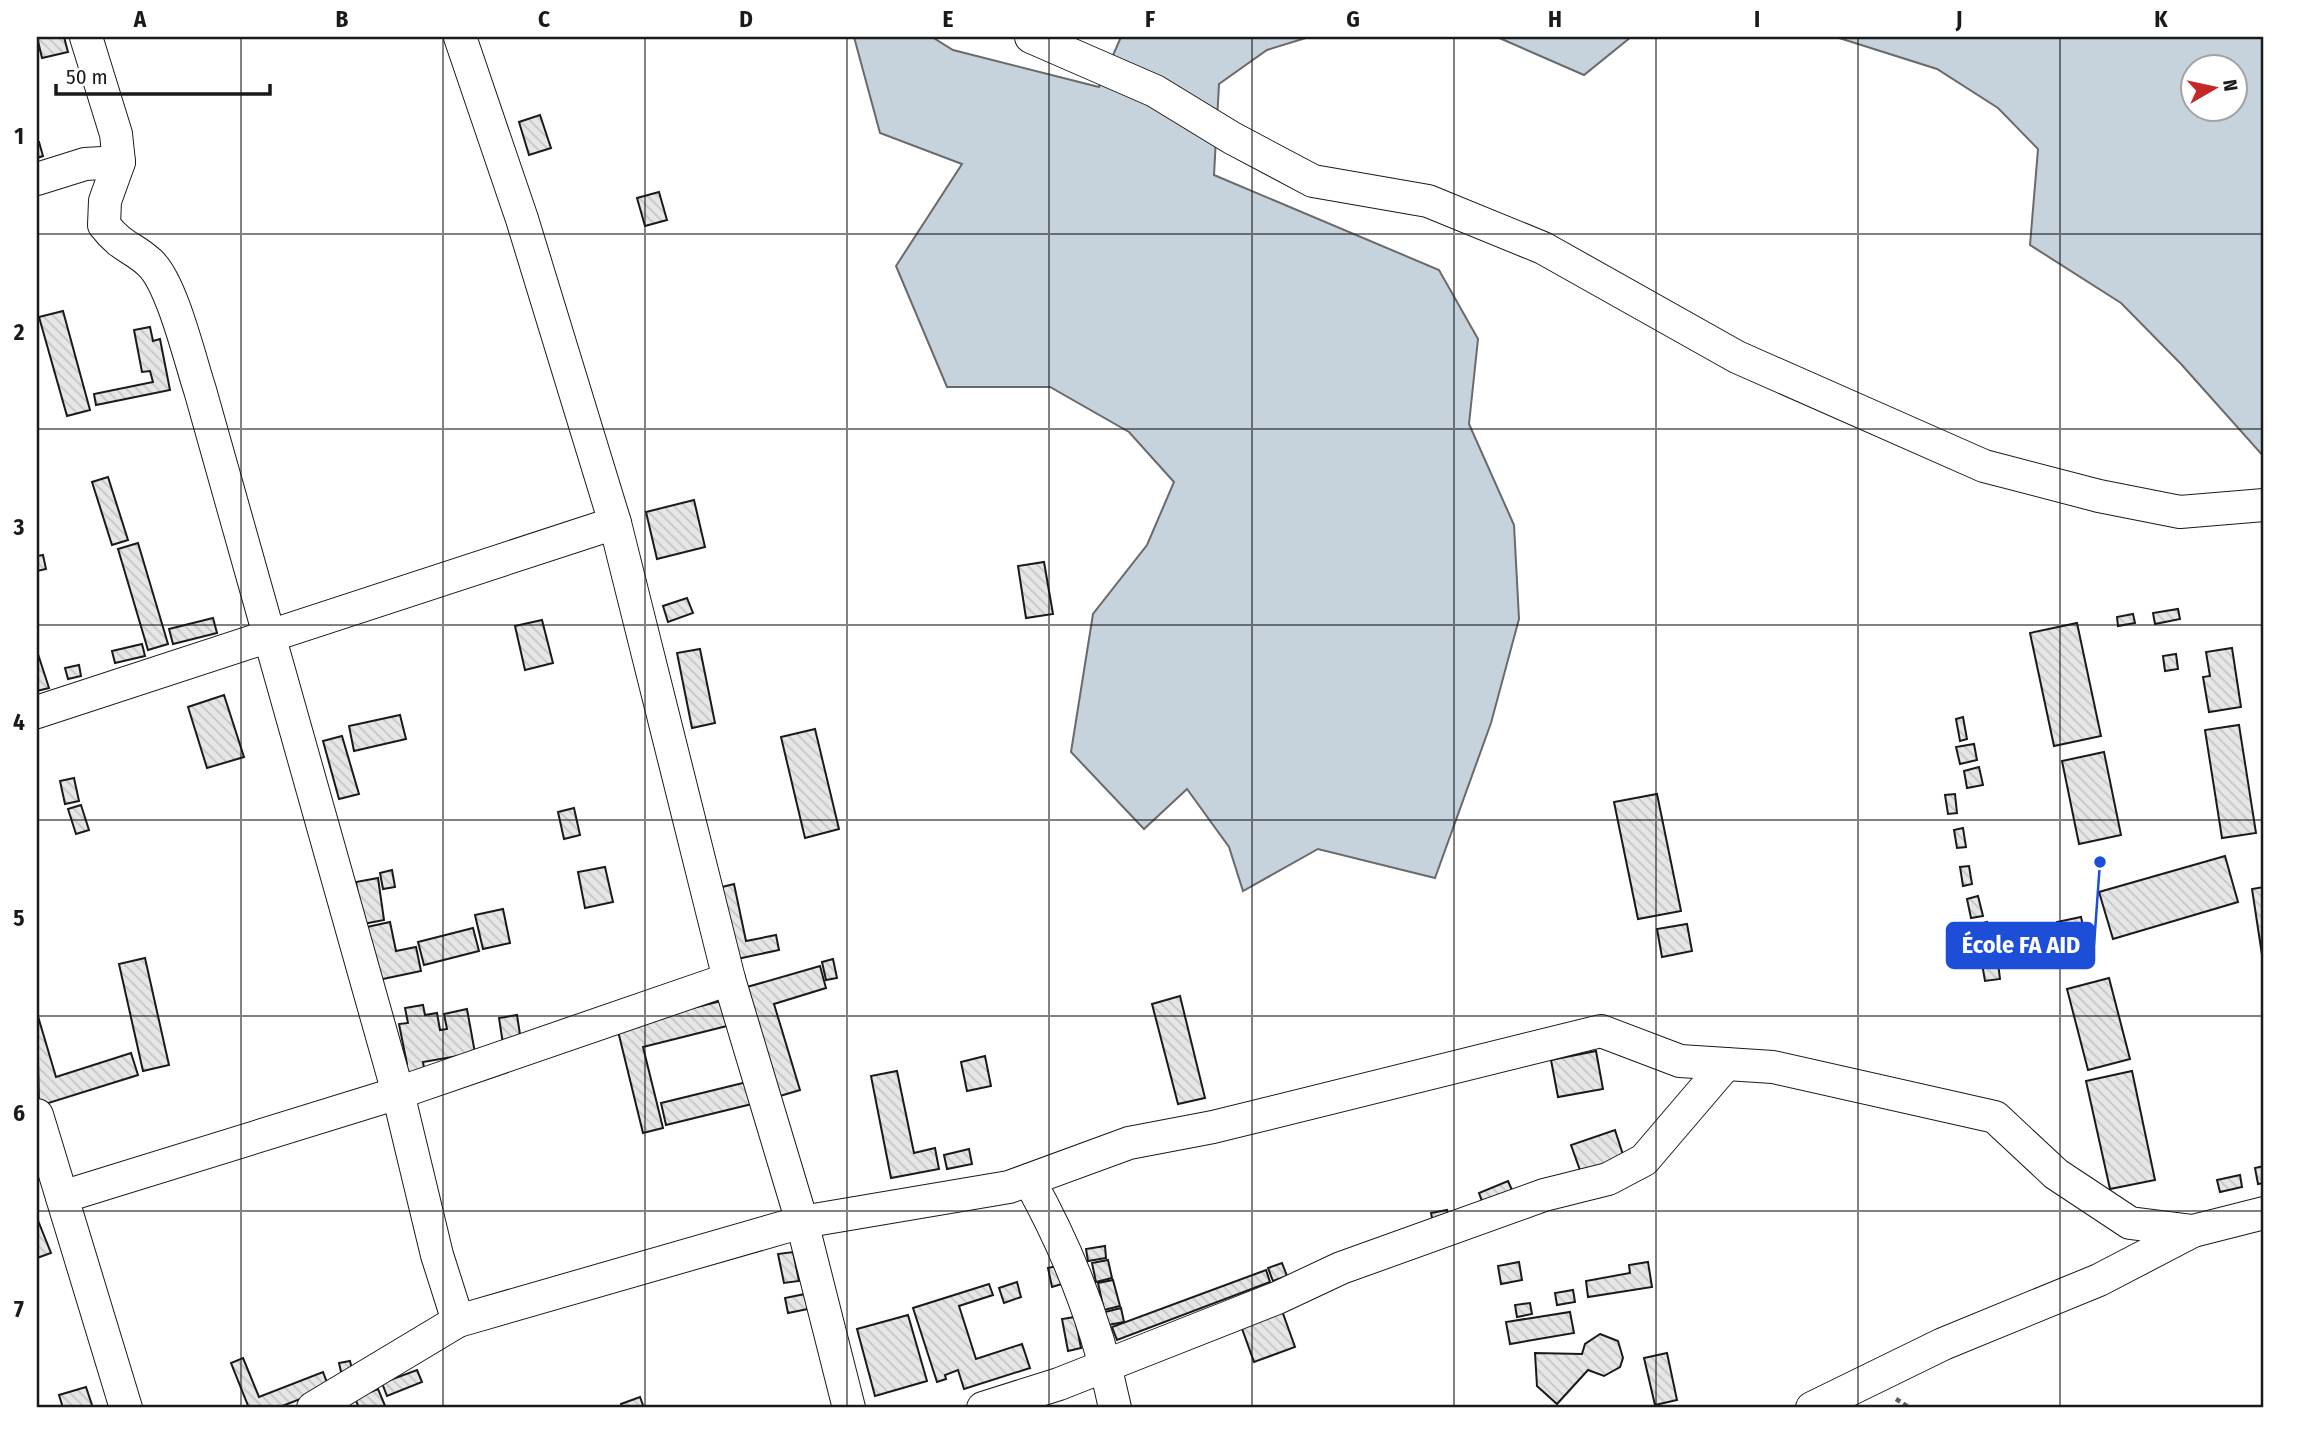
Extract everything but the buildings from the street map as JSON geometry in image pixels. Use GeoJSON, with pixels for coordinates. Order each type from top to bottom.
{"type":"FeatureCollection","features":[{"type":"Feature","properties":{"kind":"street"},"geometry":{"type":"LineString","coordinates":[[86,37],[116,134],[119,162],[105,201],[104,225],[118,243],[151,264],[168,293],[200,390],[267,636],[398,1093],[438,1255],[458,1321]]}},
{"type":"Feature","properties":{"kind":"street"},"geometry":{"type":"LineString","coordinates":[[460,37],[522,219],[615,523],[729,979],[802,1222],[849,1408]]}},
{"type":"Feature","properties":{"kind":"street"},"geometry":{"type":"LineString","coordinates":[[1031,37],[1155,91],[1232,138],[1313,181],[1428,201],[1543,248],[1737,357],[1984,466],[2099,496],[2180,512],[2264,505]]}},
{"type":"Feature","properties":{"kind":"street"},"geometry":{"type":"LineString","coordinates":[[37,178],[85,164],[119,162]]}},
{"type":"Feature","properties":{"kind":"street"},"geometry":{"type":"LineString","coordinates":[[37,712],[615,523]]}},
{"type":"Feature","properties":{"kind":"street"},"geometry":{"type":"LineString","coordinates":[[62,1197],[398,1093],[729,979]]}},
{"type":"Feature","properties":{"kind":"street"},"geometry":{"type":"LineString","coordinates":[[313,1408],[458,1321],[802,1222],[1009,1187],[1129,1143],[1213,1127],[1601,1031],[1680,1061],[1773,1067],[1996,1117],[2056,1174],[2130,1223],[2193,1231]]}},
{"type":"Feature","properties":{"kind":"street"},"geometry":{"type":"LineString","coordinates":[[983,1408],[1059,1384],[1277,1298],[1341,1268],[1544,1195],[1608,1180],[1644,1160],[1726,1064]]}},
{"type":"Feature","properties":{"kind":"street"},"geometry":{"type":"LineString","coordinates":[[37,1115],[126,1408]]}},
{"type":"Feature","properties":{"kind":"street"},"geometry":{"type":"LineString","coordinates":[[1029,1180],[1065,1248],[1106,1364],[1115,1408]]}},
{"type":"Feature","properties":{"kind":"street"},"geometry":{"type":"LineString","coordinates":[[1812,1408],[1943,1344],[2099,1280],[2193,1231],[2264,1213]]}},
{"type":"Feature","properties":{"kind":"shaded area"},"geometry":{"type":"Polygon","coordinates":[[[854,37],[932,37],[953,50],[1099,87],[1121,37],[1309,37],[1267,50],[1219,84],[1214,175],[1439,270],[1478,339],[1469,424],[1514,525],[1519,619],[1491,723],[1435,878],[1318,849],[1243,891],[1229,847],[1187,789],[1144,829],[1071,752],[1093,614],[1147,545],[1174,482],[1129,432],[1050,387],[947,387],[896,266],[962,164],[880,133],[854,37]]]}},
{"type":"Feature","properties":{"kind":"shaded area"},"geometry":{"type":"Polygon","coordinates":[[[1497,37],[1631,37],[1584,75],[1497,37]]]}},
{"type":"Feature","properties":{"kind":"shaded area"},"geometry":{"type":"Polygon","coordinates":[[[1836,37],[2264,37],[2264,457],[2181,364],[2121,303],[2030,245],[2038,149],[1998,108],[1937,69],[1836,37]]]}},
{"type":"Feature","properties":{"kind":"place","name":"École FA AID"},"geometry":{"type":"Point","coordinates":[2100,862]}}]}
